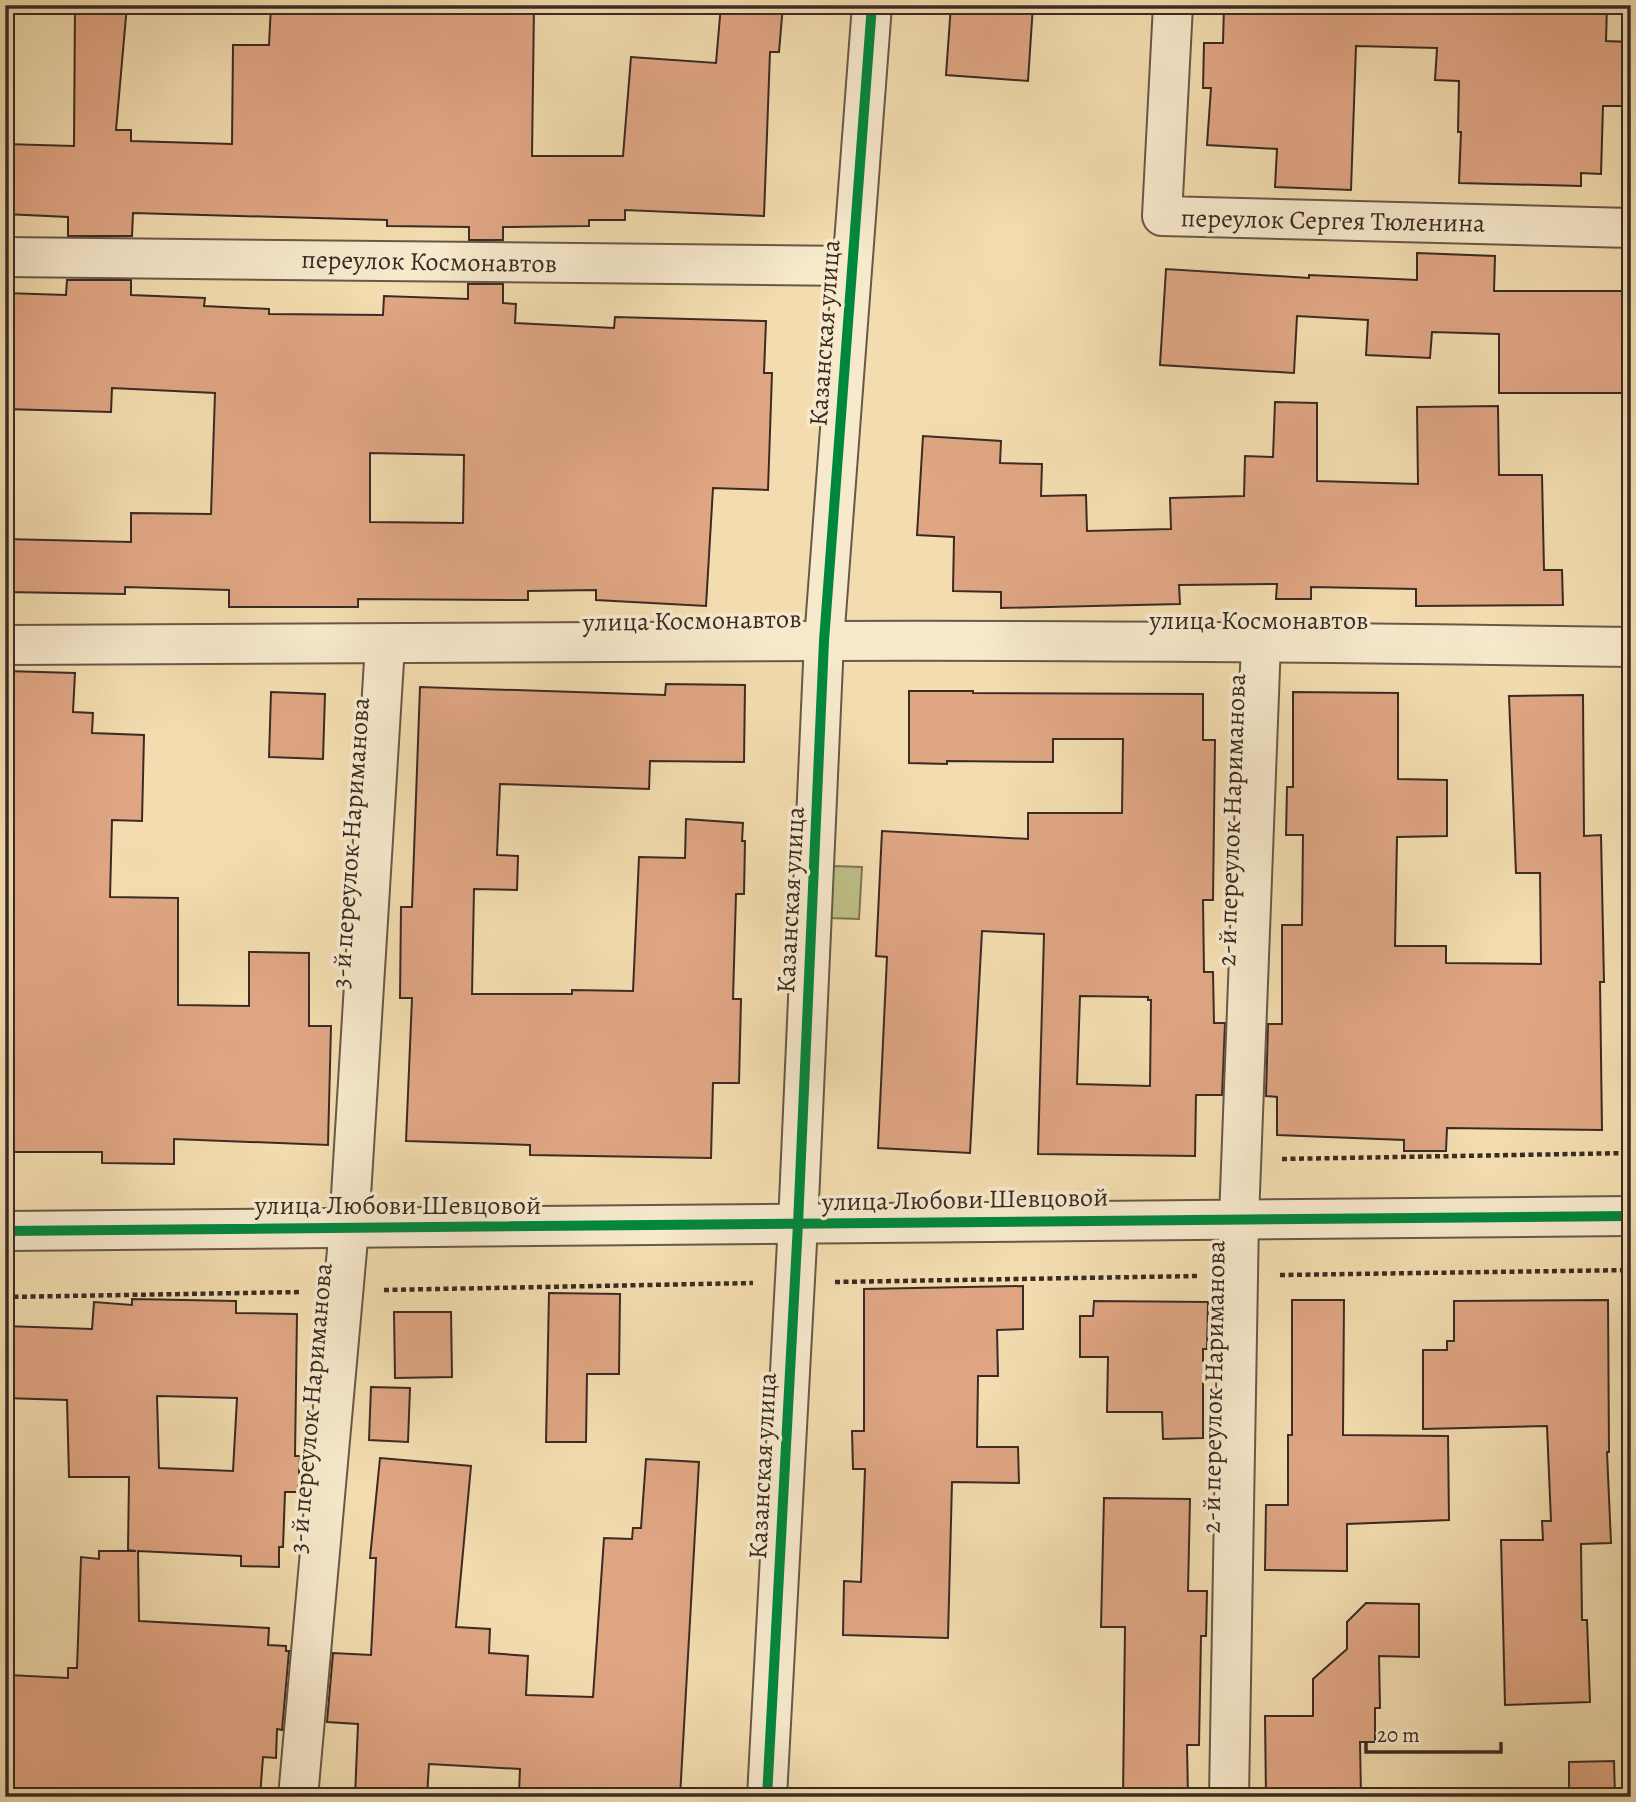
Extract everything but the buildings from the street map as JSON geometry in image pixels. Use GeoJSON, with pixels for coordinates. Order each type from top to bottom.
{"type":"FeatureCollection","features":[{"type":"Feature","properties":{"kind":"street","name":"Казанская улица"},"geometry":{"type":"LineString","coordinates":[[767,1797],[798,1224],[824,641],[872,5]]}},
{"type":"Feature","properties":{"kind":"street","name":"переулок Сергея Тюленина"},"geometry":{"type":"LineString","coordinates":[[1173,5],[1162,216],[1631,228]]}},
{"type":"Feature","properties":{"kind":"street","name":"переулок Космонавтов"},"geometry":{"type":"LineString","coordinates":[[5,257],[852,266]]}},
{"type":"Feature","properties":{"kind":"street","name":"улица Космонавтов"},"geometry":{"type":"LineString","coordinates":[[5,645],[824,641],[1261,642],[1631,647]]}},
{"type":"Feature","properties":{"kind":"street","name":"2-й переулок Нариманова"},"geometry":{"type":"LineString","coordinates":[[1228,1797],[1239,1219],[1261,642]]}},
{"type":"Feature","properties":{"kind":"street","name":"3-й переулок Нариманова"},"geometry":{"type":"LineString","coordinates":[[298,1797],[349,1228],[385,645]]}},
{"type":"Feature","properties":{"kind":"street","name":"улица Любови Шевцовой"},"geometry":{"type":"LineString","coordinates":[[5,1231],[1631,1216]]}},
{"type":"Feature","properties":{"kind":"path"},"geometry":{"type":"LineString","coordinates":[[1241,1160],[1631,1153]]}},
{"type":"Feature","properties":{"kind":"path"},"geometry":{"type":"LineString","coordinates":[[5,1297],[1631,1270]]}},
{"type":"Feature","properties":{"kind":"green space"},"geometry":{"type":"Polygon","coordinates":[[[833,866],[862,867],[859,919],[830,918],[833,866]]]}},
{"type":"Feature","properties":{"kind":"cycle path"},"geometry":{"type":"LineString","coordinates":[[767,1797],[798,1224],[824,641],[872,5]]}},
{"type":"Feature","properties":{"kind":"cycle path"},"geometry":{"type":"LineString","coordinates":[[5,1231],[1631,1216]]}}]}
